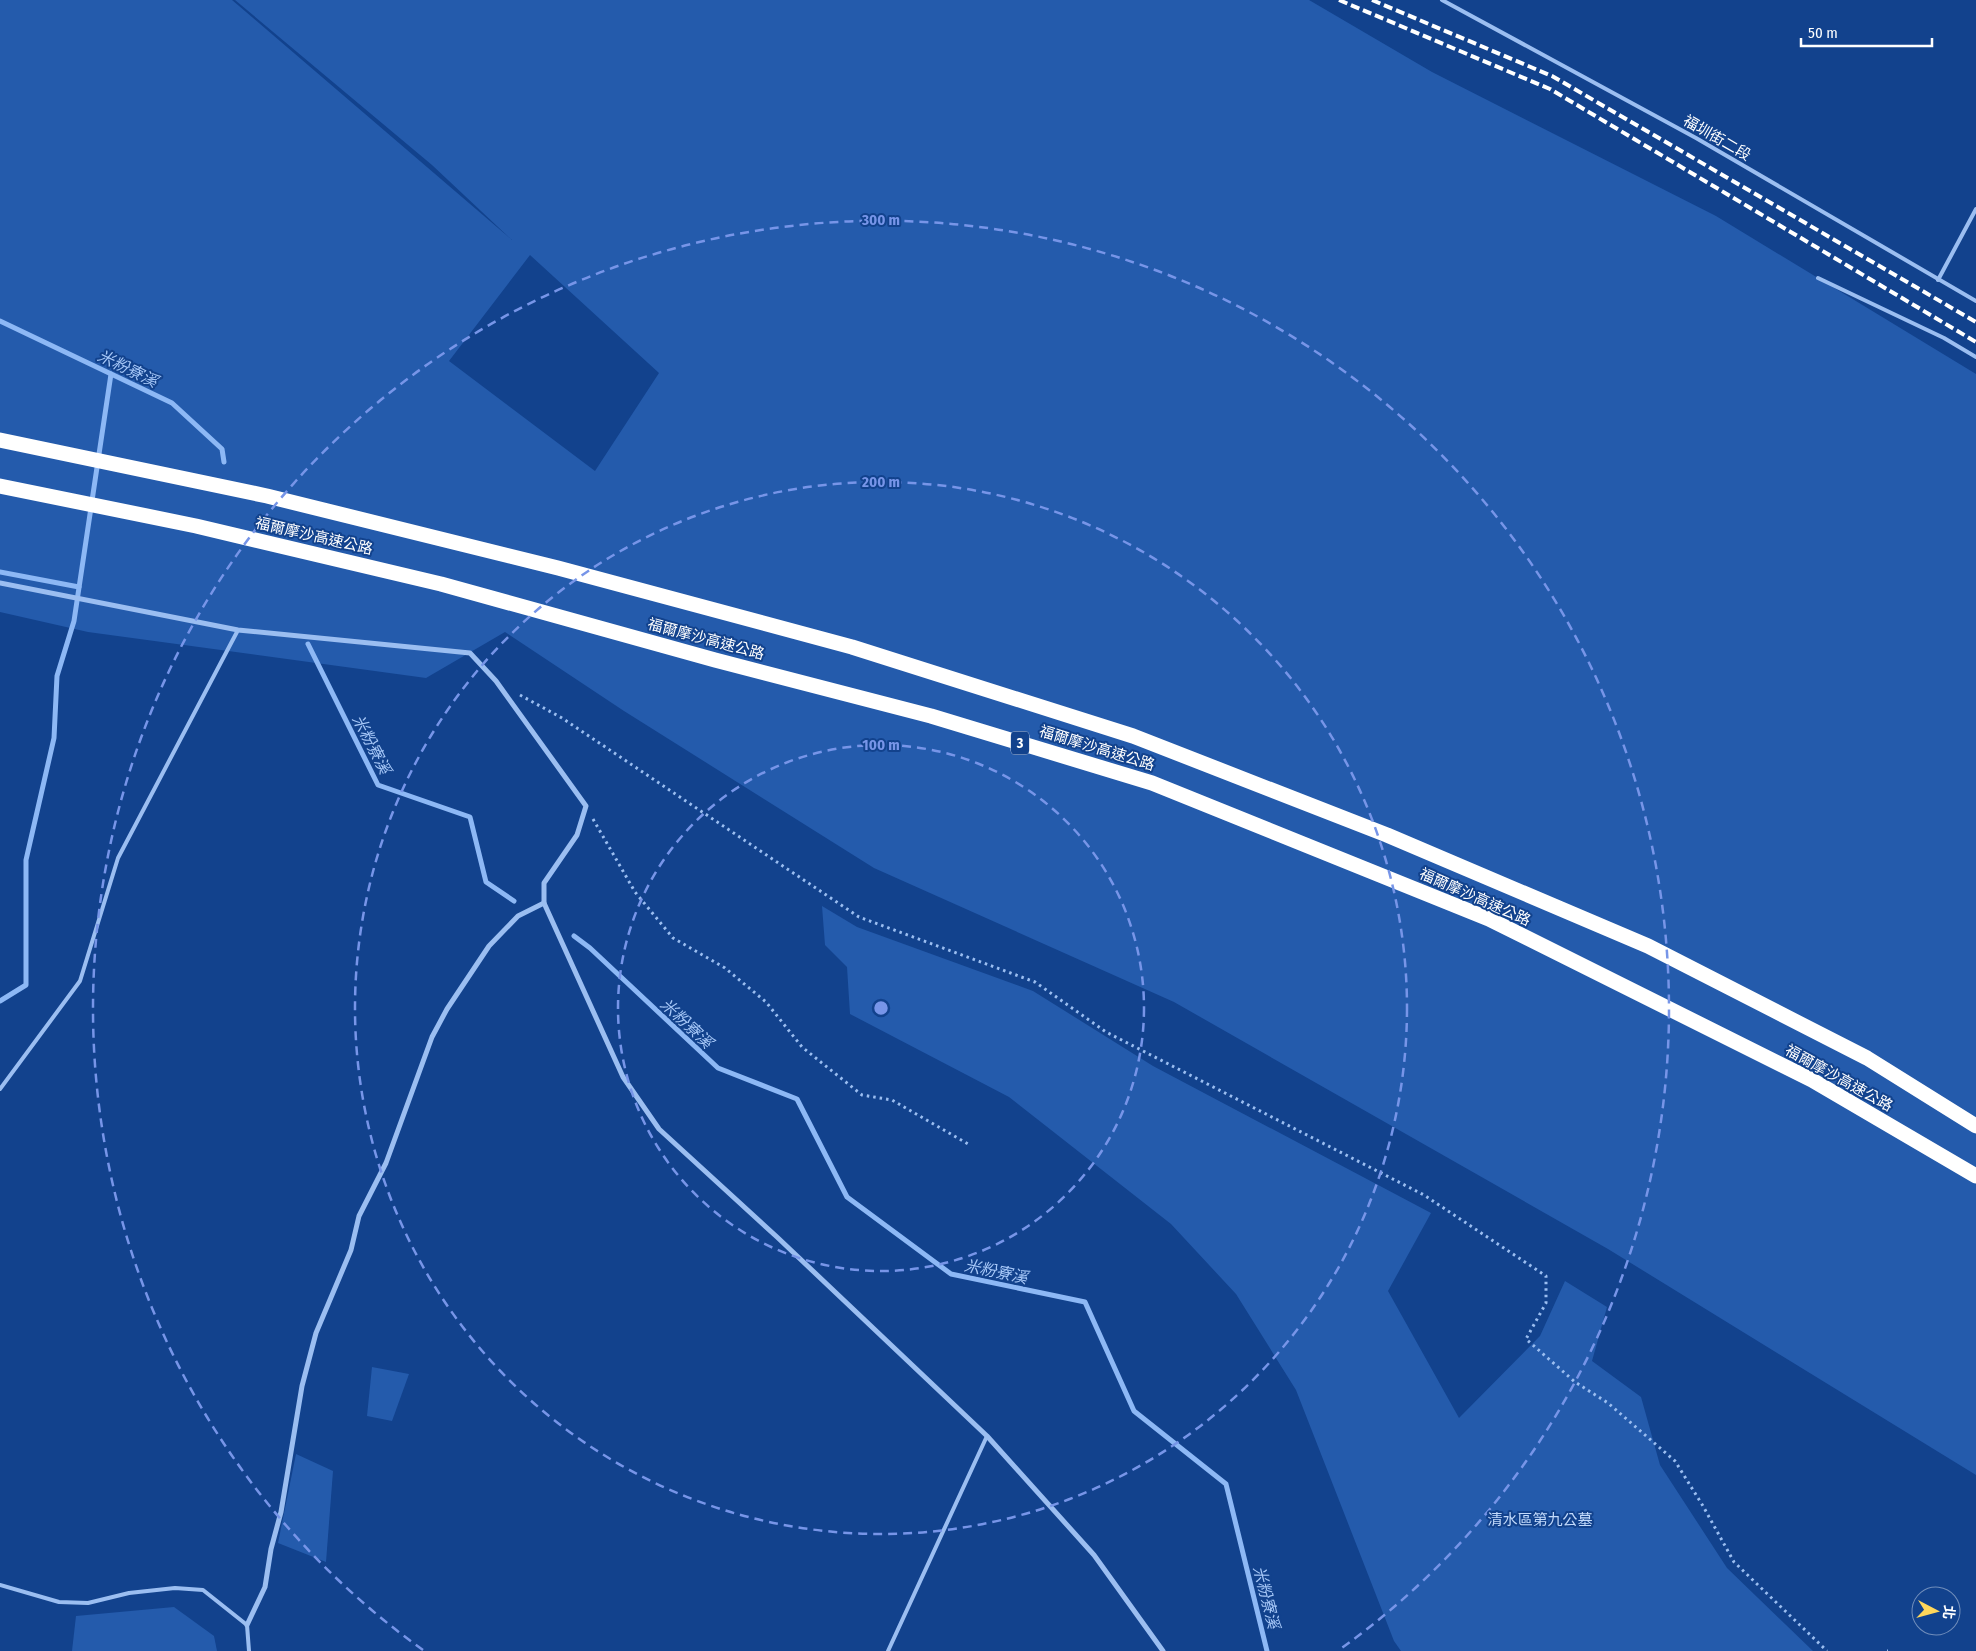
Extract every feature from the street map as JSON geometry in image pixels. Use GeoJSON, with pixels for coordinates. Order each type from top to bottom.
{"type":"FeatureCollection","features":[{"type":"Feature","properties":{"kind":"highway","name":"福爾摩沙高速公路"},"geometry":{"type":"LineString","coordinates":[[0,440],[267,496],[558,568],[852,647],[1133,736],[1387,835],[1648,946],[1867,1058],[1976,1126]]}},
{"type":"Feature","properties":{"kind":"highway","name":"福爾摩沙高速公路"},"geometry":{"type":"LineString","coordinates":[[0,486],[196,526],[441,584],[715,660],[931,716],[1152,783],[1488,919],[1812,1080],[1976,1176]]}},
{"type":"Feature","properties":{"kind":"street"},"geometry":{"type":"LineString","coordinates":[[0,583],[238,630],[470,653],[496,681],[586,806],[577,835],[544,883],[544,903],[623,1077],[659,1129],[778,1237],[987,1436],[1094,1555],[1163,1651]]}},
{"type":"Feature","properties":{"kind":"street"},"geometry":{"type":"LineString","coordinates":[[247,1625],[265,1587],[271,1549],[281,1512],[302,1386],[316,1333],[351,1250],[359,1216],[386,1163],[432,1037],[447,1009],[489,946],[518,916],[544,903]]}},
{"type":"Feature","properties":{"kind":"lane","name":"福圳街二段"},"geometry":{"type":"LineString","coordinates":[[1442,0],[1696,138],[1976,301]]}},
{"type":"Feature","properties":{"kind":"lane"},"geometry":{"type":"LineString","coordinates":[[1938,280],[1976,209]]}},
{"type":"Feature","properties":{"kind":"lane"},"geometry":{"type":"LineString","coordinates":[[1818,278],[1944,338],[1976,357]]}},
{"type":"Feature","properties":{"kind":"lane"},"geometry":{"type":"LineString","coordinates":[[0,1089],[80,981],[118,858],[238,630]]}},
{"type":"Feature","properties":{"kind":"lane"},"geometry":{"type":"LineString","coordinates":[[888,1651],[987,1436]]}},
{"type":"Feature","properties":{"kind":"lane"},"geometry":{"type":"LineString","coordinates":[[0,1585],[59,1602],[88,1603],[129,1593],[166,1589],[203,1590],[247,1625],[248,1651]]}},
{"type":"Feature","properties":{"kind":"path"},"geometry":{"type":"LineString","coordinates":[[496,681],[562,718],[859,917],[1035,982],[1106,1032],[1424,1195],[1546,1276],[1546,1303],[1526,1339],[1575,1382],[1608,1403],[1675,1461],[1734,1562],[1827,1651]]}},
{"type":"Feature","properties":{"kind":"path"},"geometry":{"type":"LineString","coordinates":[[586,806],[635,892],[672,938],[725,968],[766,1002],[802,1047],[862,1095],[892,1100],[968,1144]]}},
{"type":"Feature","properties":{"kind":"green space"},"geometry":{"type":"Polygon","coordinates":[[[0,0],[232,0],[512,240],[432,165],[235,0],[1309,0],[1432,72],[1716,216],[1976,374],[1976,1475],[1608,1249],[1174,1002],[874,868],[624,711],[505,632],[426,678],[88,632],[0,612],[0,0]],[[530,255],[449,361],[595,471],[659,373],[530,255]]]}},
{"type":"Feature","properties":{"kind":"green space","name":"清水區第九公墓"},"geometry":{"type":"Polygon","coordinates":[[[822,906],[857,927],[1033,991],[1153,1066],[1431,1213],[1388,1291],[1459,1418],[1540,1336],[1565,1281],[1607,1307],[1592,1361],[1641,1397],[1660,1465],[1727,1568],[1813,1651],[1401,1651],[1394,1641],[1296,1390],[1236,1294],[1171,1224],[1009,1097],[850,1014],[847,967],[825,945],[822,906]]]}},
{"type":"Feature","properties":{"kind":"green space"},"geometry":{"type":"Polygon","coordinates":[[[372,1367],[409,1374],[392,1421],[367,1416],[372,1367]]]}},
{"type":"Feature","properties":{"kind":"green space"},"geometry":{"type":"Polygon","coordinates":[[[296,1454],[333,1471],[326,1562],[278,1543],[296,1454]]]}},
{"type":"Feature","properties":{"kind":"green space"},"geometry":{"type":"Polygon","coordinates":[[[174,1607],[214,1636],[217,1651],[72,1651],[76,1616],[174,1607]]]}},
{"type":"Feature","properties":{"kind":"waterway","name":"米粉寮溪"},"geometry":{"type":"LineString","coordinates":[[0,321],[172,403],[222,449],[224,462]]}},
{"type":"Feature","properties":{"kind":"waterway"},"geometry":{"type":"LineString","coordinates":[[0,1001],[26,985],[26,860],[54,738],[57,676],[74,621],[111,374]]}},
{"type":"Feature","properties":{"kind":"waterway"},"geometry":{"type":"LineString","coordinates":[[0,572],[79,587]]}},
{"type":"Feature","properties":{"kind":"waterway","name":"米粉寮溪"},"geometry":{"type":"LineString","coordinates":[[308,644],[378,785],[470,817],[486,882],[514,901]]}},
{"type":"Feature","properties":{"kind":"waterway","name":"米粉寮溪"},"geometry":{"type":"LineString","coordinates":[[574,936],[590,948],[718,1068],[797,1099],[847,1197],[951,1274],[1085,1302],[1134,1411],[1226,1484],[1267,1651]]}},
{"type":"Feature","properties":{"kind":"railway"},"geometry":{"type":"LineString","coordinates":[[1339,0],[1550,89],[1976,342]]}},
{"type":"Feature","properties":{"kind":"railway"},"geometry":{"type":"LineString","coordinates":[[1372,0],[1552,76],[1976,322]]}}]}
